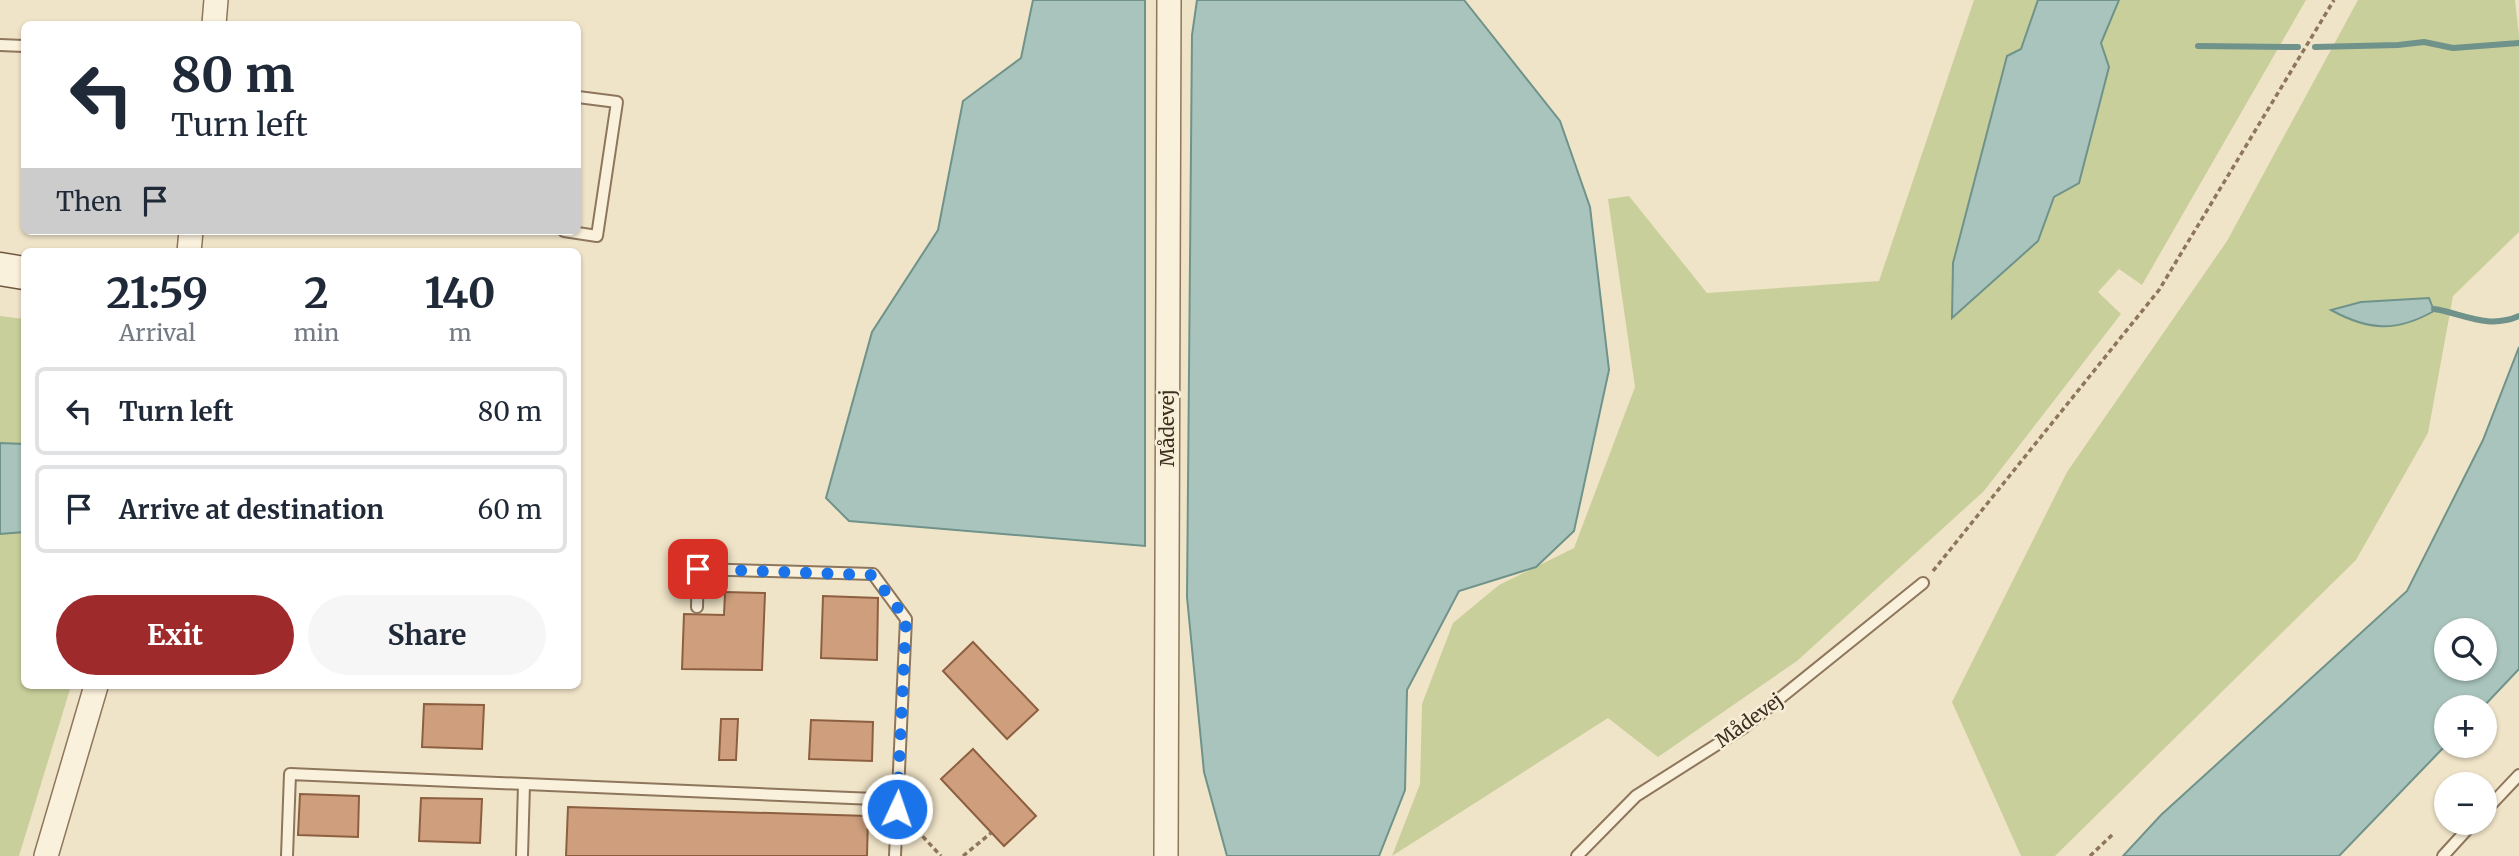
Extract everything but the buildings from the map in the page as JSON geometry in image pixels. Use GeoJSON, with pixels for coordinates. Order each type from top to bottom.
{"type":"FeatureCollection","features":[{"type":"Feature","properties":{"kind":"street"},"geometry":{"type":"LineString","coordinates":[[214,21],[216,0]]}},
{"type":"Feature","properties":{"kind":"street","name":"Mådevej"},"geometry":{"type":"LineString","coordinates":[[1166,856],[1168,0]]}},
{"type":"Feature","properties":{"kind":"street"},"geometry":{"type":"LineString","coordinates":[[0,269],[21,272]]}},
{"type":"Feature","properties":{"kind":"street"},"geometry":{"type":"LineString","coordinates":[[46,856],[95,689]]}},
{"type":"Feature","properties":{"kind":"lane"},"geometry":{"type":"LineString","coordinates":[[0,45],[21,46]]}},
{"type":"Feature","properties":{"kind":"lane"},"geometry":{"type":"LineString","coordinates":[[581,97],[617,102],[597,236],[581,234]]}},
{"type":"Feature","properties":{"kind":"lane"},"geometry":{"type":"LineString","coordinates":[[697,607],[698,569],[873,575],[906,619],[895,856]]}},
{"type":"Feature","properties":{"kind":"lane","name":"Mådevej"},"geometry":{"type":"LineString","coordinates":[[1577,856],[1636,796],[1743,727],[1923,583]]}},
{"type":"Feature","properties":{"kind":"lane"},"geometry":{"type":"LineString","coordinates":[[286,856],[290,774],[897,804]]}},
{"type":"Feature","properties":{"kind":"lane"},"geometry":{"type":"LineString","coordinates":[[2497,798],[2519,775]]}},
{"type":"Feature","properties":{"kind":"lane"},"geometry":{"type":"LineString","coordinates":[[522,856],[524,784]]}},
{"type":"Feature","properties":{"kind":"lane"},"geometry":{"type":"LineString","coordinates":[[2442,856],[2462,835]]}},
{"type":"Feature","properties":{"kind":"path"},"geometry":{"type":"LineString","coordinates":[[1923,583],[2159,290],[2334,0]]}},
{"type":"Feature","properties":{"kind":"path"},"geometry":{"type":"LineString","coordinates":[[897,804],[941,856]]}},
{"type":"Feature","properties":{"kind":"path"},"geometry":{"type":"LineString","coordinates":[[963,856],[991,833]]}},
{"type":"Feature","properties":{"kind":"path"},"geometry":{"type":"LineString","coordinates":[[2090,856],[2113,834]]}},
{"type":"Feature","properties":{"kind":"green space"},"geometry":{"type":"Polygon","coordinates":[[[1974,0],[2038,0],[2021,50],[2038,241],[2054,197],[2079,183],[2109,67],[2101,43],[2119,0],[2306,0],[2142,285],[2119,269],[2098,292],[2121,314],[1984,491],[1797,661],[1658,757],[1608,718],[1392,856],[1420,784],[1422,704],[1453,623],[1499,585],[1574,548],[1635,387],[1608,199],[1629,196],[1707,293],[1879,281],[1974,0]]]}},
{"type":"Feature","properties":{"kind":"green space"},"geometry":{"type":"Polygon","coordinates":[[[2358,0],[2515,0],[2519,36],[2519,232],[2453,296],[2428,433],[2356,560],[2055,856],[2021,856],[1952,702],[2067,472],[2227,241],[2358,0]]]}},
{"type":"Feature","properties":{"kind":"green space"},"geometry":{"type":"Polygon","coordinates":[[[0,316],[21,319],[21,444],[0,443],[0,316]]]}},
{"type":"Feature","properties":{"kind":"green space"},"geometry":{"type":"Polygon","coordinates":[[[21,532],[21,689],[70,689],[19,856],[0,856],[0,534],[21,532]]]}},
{"type":"Feature","properties":{"kind":"water"},"geometry":{"type":"Polygon","coordinates":[[[1033,0],[1145,0],[1145,546],[849,521],[826,498],[872,332],[938,230],[963,101],[1021,58],[1033,0]]]}},
{"type":"Feature","properties":{"kind":"water"},"geometry":{"type":"Polygon","coordinates":[[[1197,0],[1464,0],[1560,121],[1590,207],[1609,370],[1574,531],[1536,567],[1459,591],[1407,690],[1405,790],[1379,856],[1227,856],[1204,772],[1187,597],[1192,35],[1197,0]]]}},
{"type":"Feature","properties":{"kind":"water"},"geometry":{"type":"Polygon","coordinates":[[[2038,0],[2119,0],[2101,43],[2109,67],[2079,183],[2054,197],[2038,241],[1952,318],[1953,263],[2007,56],[2021,49],[2038,0]]]}},
{"type":"Feature","properties":{"kind":"water"},"geometry":{"type":"Polygon","coordinates":[[[2429,298],[2434,311],[2408,323],[2395,325],[2358,322],[2331,310],[2361,302],[2429,298]]]}},
{"type":"Feature","properties":{"kind":"water"},"geometry":{"type":"Polygon","coordinates":[[[2519,347],[2519,669],[2494,695],[2434,695],[2434,757],[2339,856],[2123,856],[2161,815],[2407,591],[2483,440],[2519,347]]]}},
{"type":"Feature","properties":{"kind":"water"},"geometry":{"type":"Polygon","coordinates":[[[0,443],[21,444],[21,532],[0,534],[0,443]]]}},
{"type":"Feature","properties":{"kind":"waterway"},"geometry":{"type":"LineString","coordinates":[[2315,47],[2424,42],[2453,48],[2519,43]]}},
{"type":"Feature","properties":{"kind":"waterway"},"geometry":{"type":"LineString","coordinates":[[2198,46],[2298,47]]}},
{"type":"Feature","properties":{"kind":"waterway"},"geometry":{"type":"LineString","coordinates":[[2434,309],[2486,321],[2508,320],[2519,316]]}},
{"type":"Feature","properties":{"kind":"route"},"geometry":{"type":"LineString","coordinates":[[698,569],[873,575],[906,619],[897,809]]}}]}
